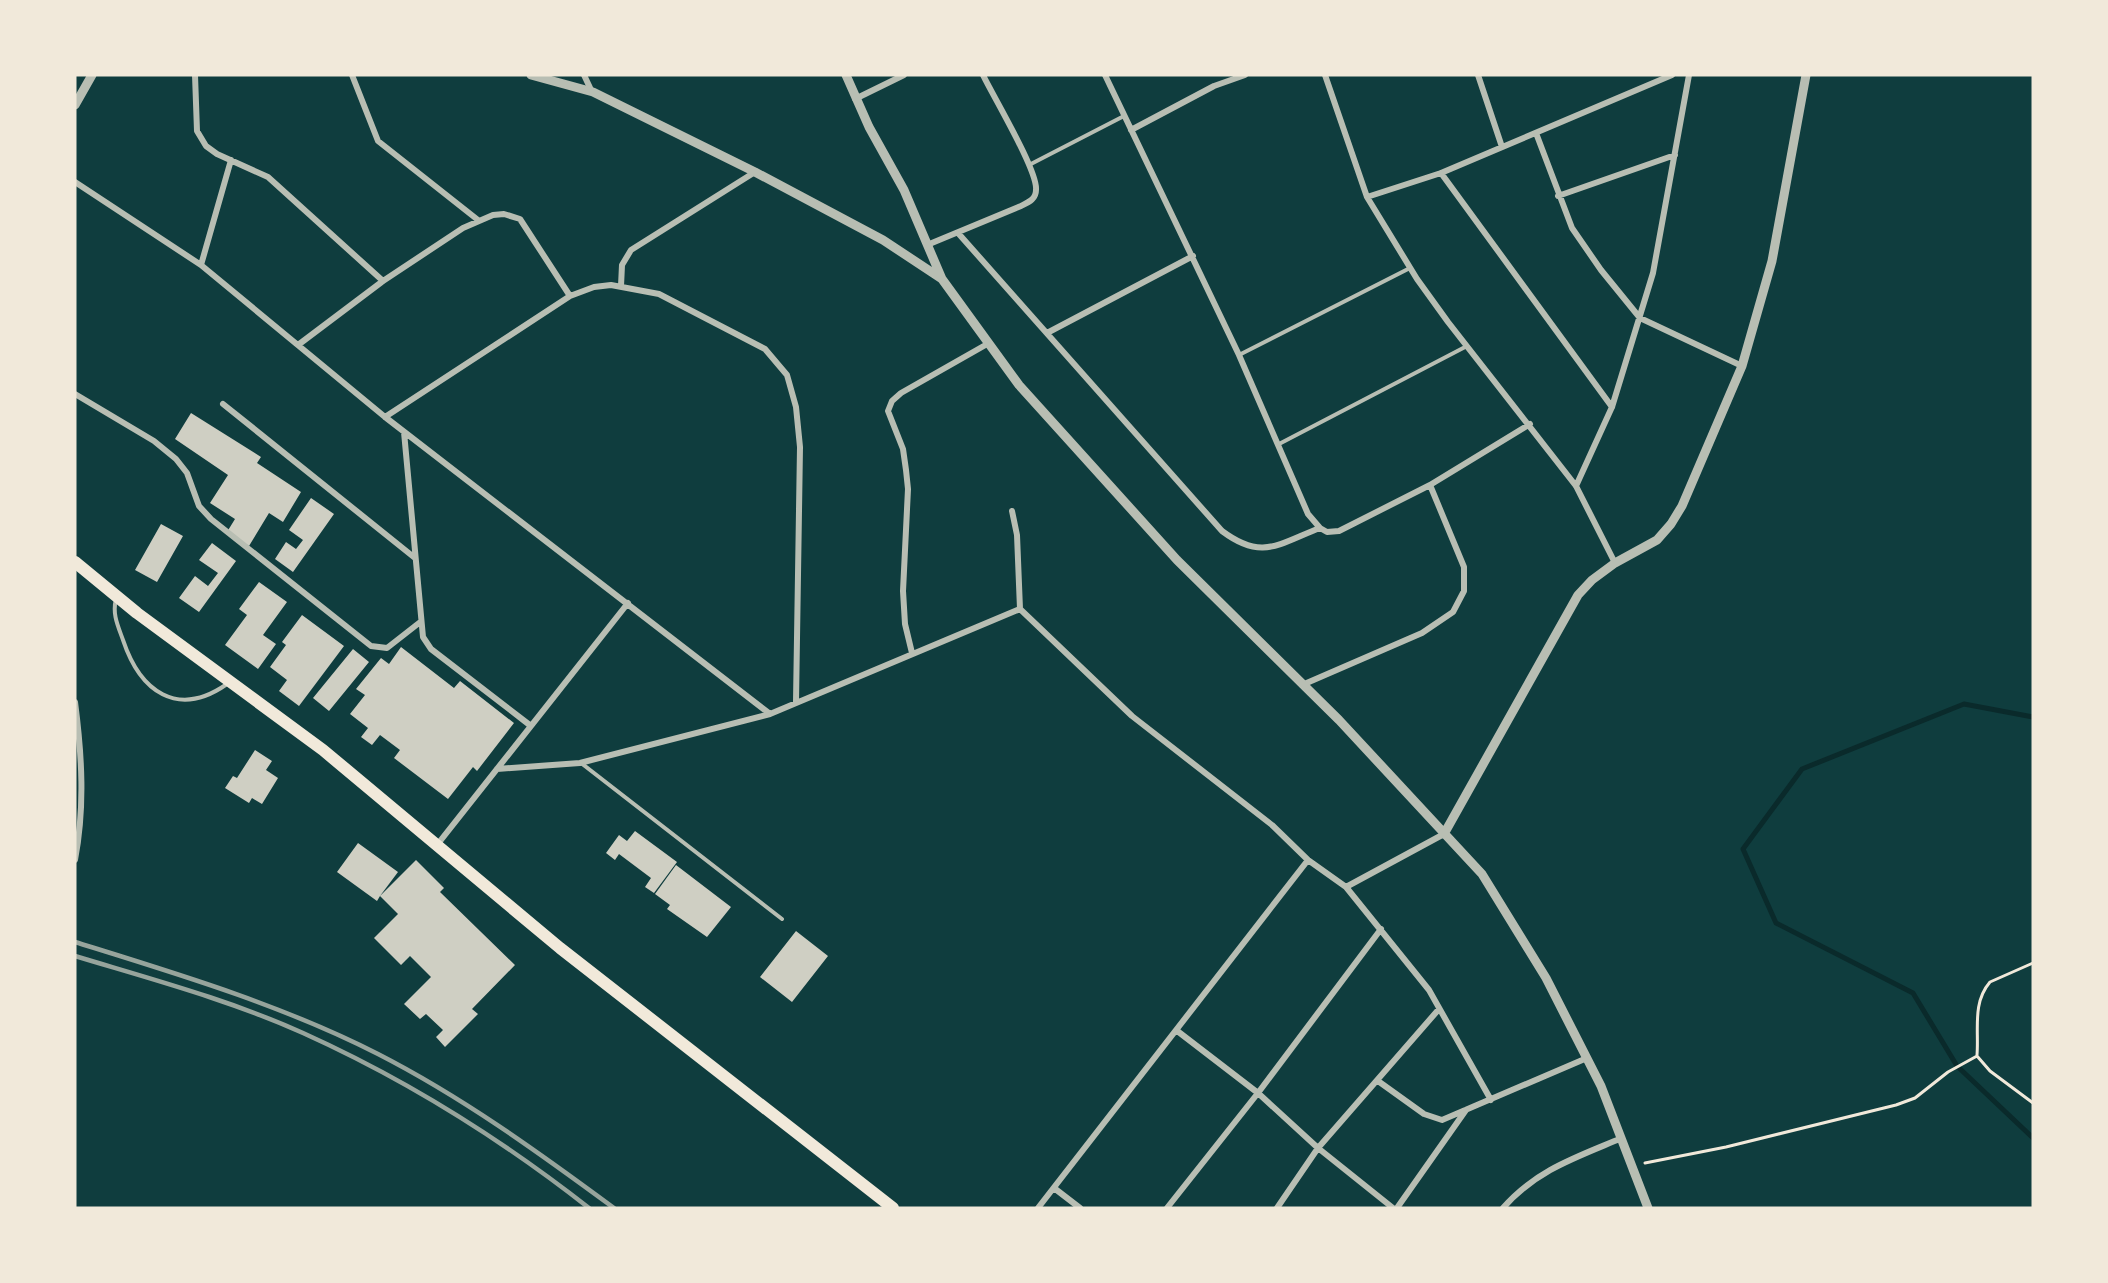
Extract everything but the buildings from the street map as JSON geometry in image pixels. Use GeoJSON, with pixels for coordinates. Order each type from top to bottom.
{"type":"FeatureCollection","features":[{"type":"Feature","properties":{"kind":"main road"},"geometry":{"type":"LineString","coordinates":[[75,562],[230,682],[323,750],[560,948],[893,1208]]}},
{"type":"Feature","properties":{"kind":"street"},"geometry":{"type":"LineString","coordinates":[[75,105],[92,75]]}},
{"type":"Feature","properties":{"kind":"street"},"geometry":{"type":"LineString","coordinates":[[195,75],[199,139],[217,154],[268,177],[383,281]]}},
{"type":"Feature","properties":{"kind":"street"},"geometry":{"type":"LineString","coordinates":[[352,75],[378,141],[478,220]]}},
{"type":"Feature","properties":{"kind":"street"},"geometry":{"type":"LineString","coordinates":[[531,75],[593,92],[755,172],[883,240],[942,279]]}},
{"type":"Feature","properties":{"kind":"street"},"geometry":{"type":"LineString","coordinates":[[584,75],[593,92]]}},
{"type":"Feature","properties":{"kind":"street"},"geometry":{"type":"LineString","coordinates":[[846,75],[855,99],[904,190],[942,279],[1019,385],[1177,560],[1339,720],[1482,874],[1546,978],[1587,1058],[1623,1138],[1648,1208]]}},
{"type":"Feature","properties":{"kind":"street"},"geometry":{"type":"LineString","coordinates":[[855,99],[903,75]]}},
{"type":"Feature","properties":{"kind":"street"},"geometry":{"type":"LineString","coordinates":[[927,245],[1022,206],[1033,198],[1036,186],[1029,165],[983,75]]}},
{"type":"Feature","properties":{"kind":"street"},"geometry":{"type":"LineString","coordinates":[[1105,75],[1239,355],[1308,514],[1320,528],[1327,532],[1340,531],[1430,485],[1530,424]]}},
{"type":"Feature","properties":{"kind":"street"},"geometry":{"type":"LineString","coordinates":[[1131,130],[1214,86],[1245,75]]}},
{"type":"Feature","properties":{"kind":"street"},"geometry":{"type":"LineString","coordinates":[[1325,75],[1367,197],[1410,268],[1467,346],[1576,486],[1615,563]]}},
{"type":"Feature","properties":{"kind":"street"},"geometry":{"type":"LineString","coordinates":[[1478,75],[1502,147]]}},
{"type":"Feature","properties":{"kind":"street"},"geometry":{"type":"LineString","coordinates":[[1367,197],[1441,173],[1672,75]]}},
{"type":"Feature","properties":{"kind":"street"},"geometry":{"type":"LineString","coordinates":[[1576,486],[1612,407],[1653,273],[1689,75]]}},
{"type":"Feature","properties":{"kind":"street"},"geometry":{"type":"LineString","coordinates":[[1346,887],[1444,834],[1578,595],[1592,580],[1615,563],[1657,540],[1671,524],[1690,488],[1742,366],[1772,261],[1806,75]]}},
{"type":"Feature","properties":{"kind":"street"},"geometry":{"type":"LineString","coordinates":[[1536,133],[1572,228],[1601,270],[1640,318],[1742,366]]}},
{"type":"Feature","properties":{"kind":"street"},"geometry":{"type":"LineString","coordinates":[[1558,196],[1675,155]]}},
{"type":"Feature","properties":{"kind":"street"},"geometry":{"type":"LineString","coordinates":[[201,266],[231,160]]}},
{"type":"Feature","properties":{"kind":"street"},"geometry":{"type":"LineString","coordinates":[[621,286],[622,265],[631,250],[755,172]]}},
{"type":"Feature","properties":{"kind":"street"},"geometry":{"type":"LineString","coordinates":[[1441,173],[1612,407]]}},
{"type":"Feature","properties":{"kind":"street"},"geometry":{"type":"LineString","coordinates":[[75,182],[201,266],[404,432],[770,714]]}},
{"type":"Feature","properties":{"kind":"street"},"geometry":{"type":"LineString","coordinates":[[298,345],[383,281],[478,220],[492,215],[504,214],[520,219],[570,296]]}},
{"type":"Feature","properties":{"kind":"street"},"geometry":{"type":"LineString","coordinates":[[958,232],[1222,531],[1237,542],[1261,549],[1320,528]]}},
{"type":"Feature","properties":{"kind":"street"},"geometry":{"type":"LineString","coordinates":[[1047,333],[1192,256]]}},
{"type":"Feature","properties":{"kind":"street"},"geometry":{"type":"LineString","coordinates":[[385,417],[570,296],[594,287],[621,286],[659,294],[765,349],[776,358],[787,375],[796,407],[800,447],[796,702]]}},
{"type":"Feature","properties":{"kind":"street"},"geometry":{"type":"LineString","coordinates":[[912,653],[905,624],[903,591],[908,489],[903,449],[888,411],[892,401],[901,393],[989,343]]}},
{"type":"Feature","properties":{"kind":"street"},"geometry":{"type":"LineString","coordinates":[[75,394],[154,441],[176,459],[187,473],[198,506],[211,519],[372,646],[387,648],[419,623]]}},
{"type":"Feature","properties":{"kind":"street"},"geometry":{"type":"LineString","coordinates":[[223,404],[416,558]]}},
{"type":"Feature","properties":{"kind":"street"},"geometry":{"type":"LineString","coordinates":[[404,432],[416,558],[419,623],[423,637],[431,649],[531,726]]}},
{"type":"Feature","properties":{"kind":"street"},"geometry":{"type":"LineString","coordinates":[[1302,685],[1404,642],[1453,612],[1464,591],[1464,567],[1430,485]]}},
{"type":"Feature","properties":{"kind":"street"},"geometry":{"type":"LineString","coordinates":[[1012,511],[1017,535],[1020,609],[1132,716],[1272,825],[1308,860],[1346,887],[1429,990],[1491,1100]]}},
{"type":"Feature","properties":{"kind":"street"},"geometry":{"type":"LineString","coordinates":[[437,846],[628,603]]}},
{"type":"Feature","properties":{"kind":"street"},"geometry":{"type":"LineString","coordinates":[[497,769],[580,763],[770,714],[1020,609]]}},
{"type":"Feature","properties":{"kind":"street"},"geometry":{"type":"LineString","coordinates":[[75,702],[83,763],[81,829],[75,860]]}},
{"type":"Feature","properties":{"kind":"street"},"geometry":{"type":"LineString","coordinates":[[1038,1208],[1308,860]]}},
{"type":"Feature","properties":{"kind":"street"},"geometry":{"type":"LineString","coordinates":[[1167,1208],[1258,1093],[1381,928]]}},
{"type":"Feature","properties":{"kind":"street"},"geometry":{"type":"LineString","coordinates":[[1277,1208],[1318,1148],[1439,1009]]}},
{"type":"Feature","properties":{"kind":"street"},"geometry":{"type":"LineString","coordinates":[[1176,1030],[1258,1093],[1318,1148],[1395,1208],[1466,1110]]}},
{"type":"Feature","properties":{"kind":"street"},"geometry":{"type":"LineString","coordinates":[[1378,1081],[1434,1119],[1442,1120],[1587,1058]]}},
{"type":"Feature","properties":{"kind":"street"},"geometry":{"type":"LineString","coordinates":[[1503,1208],[1521,1187],[1560,1164],[1623,1138]]}},
{"type":"Feature","properties":{"kind":"street"},"geometry":{"type":"LineString","coordinates":[[1054,1188],[1080,1208]]}},
{"type":"Feature","properties":{"kind":"lane"},"geometry":{"type":"LineString","coordinates":[[1029,165],[1125,116]]}},
{"type":"Feature","properties":{"kind":"lane"},"geometry":{"type":"LineString","coordinates":[[1239,355],[1410,268]]}},
{"type":"Feature","properties":{"kind":"lane"},"geometry":{"type":"LineString","coordinates":[[1279,444],[1467,346]]}},
{"type":"Feature","properties":{"kind":"lane"},"geometry":{"type":"LineString","coordinates":[[117,596],[115,616],[130,660],[145,684],[165,697],[186,698],[210,696],[230,682]]}},
{"type":"Feature","properties":{"kind":"lane"},"geometry":{"type":"LineString","coordinates":[[580,763],[782,919]]}},
{"type":"Feature","properties":{"kind":"path"},"geometry":{"type":"LineString","coordinates":[[2033,963],[1990,982],[1985,987],[1977,1008],[1977,1056],[1990,1071],[2033,1103]]}},
{"type":"Feature","properties":{"kind":"path"},"geometry":{"type":"LineString","coordinates":[[1633,1166],[1726,1147],[1896,1105],[1915,1098],[1937,1079],[1977,1056]]}},
{"type":"Feature","properties":{"kind":"waterway"},"geometry":{"type":"LineString","coordinates":[[2033,717],[1964,704],[1802,769],[1743,849],[1776,923],[1913,993],[1957,1066],[2033,1138]]}},
{"type":"Feature","properties":{"kind":"railway"},"geometry":{"type":"LineString","coordinates":[[75,942],[267,1005],[342,1036],[440,1088],[528,1146],[614,1208]]}},
{"type":"Feature","properties":{"kind":"railway"},"geometry":{"type":"LineString","coordinates":[[75,956],[247,1010],[341,1051],[415,1090],[487,1134],[589,1208]]}}]}
